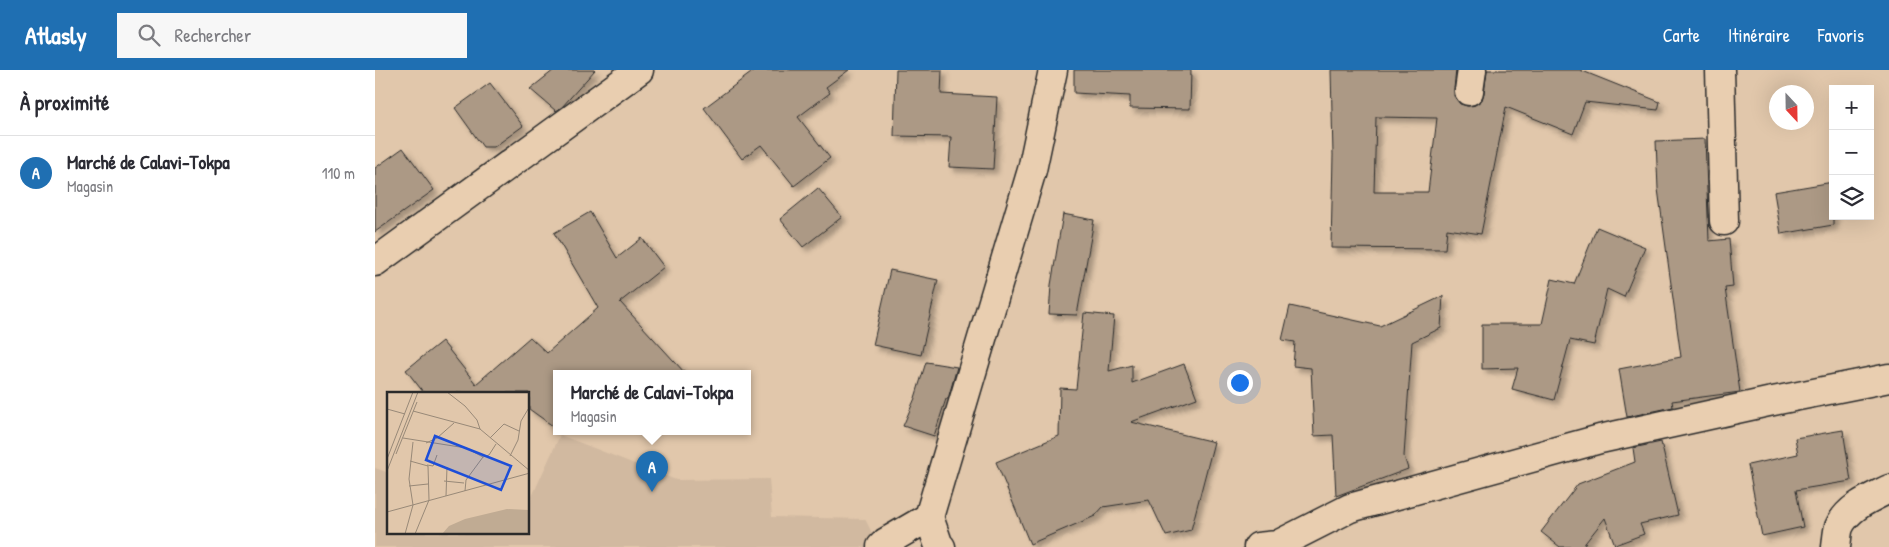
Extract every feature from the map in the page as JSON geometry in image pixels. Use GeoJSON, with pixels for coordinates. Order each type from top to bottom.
{"type":"FeatureCollection","features":[{"type":"Feature","properties":{"kind":"street"},"geometry":{"type":"LineString","coordinates":[[375,262],[639,70]]}},
{"type":"Feature","properties":{"kind":"street"},"geometry":{"type":"LineString","coordinates":[[941,547],[929,517],[1032,170],[1053,70]]}},
{"type":"Feature","properties":{"kind":"street"},"geometry":{"type":"LineString","coordinates":[[1720,70],[1723,221]]}},
{"type":"Feature","properties":{"kind":"street"},"geometry":{"type":"LineString","coordinates":[[1258,547],[1277,545],[1349,508],[1600,439],[1767,402],[1889,378]]}},
{"type":"Feature","properties":{"kind":"street"},"geometry":{"type":"LineString","coordinates":[[1837,547],[1839,528],[1848,514],[1863,502],[1889,489]]}},
{"type":"Feature","properties":{"kind":"street"},"geometry":{"type":"LineString","coordinates":[[881,547],[886,542],[929,517]]}},
{"type":"Feature","properties":{"kind":"shaded area"},"geometry":{"type":"Polygon","coordinates":[[[560,435],[676,480],[769,479],[772,517],[865,519],[877,543],[873,547],[375,547],[375,468],[387,472],[387,534],[530,534],[530,501],[560,435]]]}},
{"type":"Feature","properties":{"kind":"building"},"geometry":{"type":"Polygon","coordinates":[[[554,70],[595,70],[562,107],[556,111],[530,89],[554,70]]]}},
{"type":"Feature","properties":{"kind":"building"},"geometry":{"type":"Polygon","coordinates":[[[755,70],[849,70],[826,87],[830,93],[798,117],[830,158],[794,186],[761,145],[742,159],[704,108],[755,70]]]}},
{"type":"Feature","properties":{"kind":"building"},"geometry":{"type":"Polygon","coordinates":[[[896,70],[942,70],[941,94],[997,97],[993,169],[949,167],[951,137],[894,136],[896,70]]]}},
{"type":"Feature","properties":{"kind":"building"},"geometry":{"type":"Polygon","coordinates":[[[1074,70],[1191,70],[1190,109],[1130,108],[1130,96],[1074,93],[1074,70]]]}},
{"type":"Feature","properties":{"kind":"building"},"geometry":{"type":"Polygon","coordinates":[[[1331,70],[1456,70],[1454,96],[1460,104],[1467,106],[1475,105],[1482,100],[1487,70],[1580,70],[1660,102],[1658,110],[1585,102],[1573,134],[1506,107],[1481,234],[1447,229],[1445,249],[1331,248],[1333,155],[1331,70]],[[1376,117],[1374,192],[1428,192],[1437,118],[1376,117]]]}},
{"type":"Feature","properties":{"kind":"building"},"geometry":{"type":"Polygon","coordinates":[[[490,83],[523,126],[494,147],[483,147],[455,108],[490,83]]]}},
{"type":"Feature","properties":{"kind":"building"},"geometry":{"type":"Polygon","coordinates":[[[1705,139],[1709,241],[1729,239],[1733,287],[1725,288],[1740,392],[1672,401],[1673,407],[1627,417],[1619,369],[1681,357],[1658,189],[1656,141],[1705,139]]]}},
{"type":"Feature","properties":{"kind":"building"},"geometry":{"type":"Polygon","coordinates":[[[403,148],[434,190],[375,232],[375,168],[403,148]]]}},
{"type":"Feature","properties":{"kind":"building"},"geometry":{"type":"Polygon","coordinates":[[[1829,183],[1829,220],[1833,220],[1833,225],[1781,234],[1774,192],[1829,183]]]}},
{"type":"Feature","properties":{"kind":"building"},"geometry":{"type":"Polygon","coordinates":[[[818,188],[842,217],[803,247],[780,219],[818,188]]]}},
{"type":"Feature","properties":{"kind":"building"},"geometry":{"type":"Polygon","coordinates":[[[590,212],[617,258],[642,238],[664,267],[620,302],[682,370],[553,370],[553,426],[530,410],[530,392],[423,392],[406,370],[442,341],[476,384],[530,337],[547,353],[598,308],[554,233],[590,212]]]}},
{"type":"Feature","properties":{"kind":"building"},"geometry":{"type":"Polygon","coordinates":[[[1063,214],[1094,220],[1077,315],[1049,314],[1051,285],[1063,214]]]}},
{"type":"Feature","properties":{"kind":"building"},"geometry":{"type":"Polygon","coordinates":[[[1597,227],[1645,247],[1624,297],[1607,289],[1594,345],[1570,340],[1554,400],[1512,389],[1518,368],[1482,369],[1482,324],[1542,324],[1552,279],[1574,284],[1597,227]]]}},
{"type":"Feature","properties":{"kind":"building"},"geometry":{"type":"Polygon","coordinates":[[[890,270],[938,280],[921,355],[873,345],[890,270]]]}},
{"type":"Feature","properties":{"kind":"building"},"geometry":{"type":"Polygon","coordinates":[[[1443,296],[1441,328],[1412,342],[1404,456],[1408,469],[1336,496],[1333,435],[1314,436],[1311,368],[1293,366],[1295,342],[1282,340],[1290,306],[1380,326],[1443,296]]]}},
{"type":"Feature","properties":{"kind":"building"},"geometry":{"type":"Polygon","coordinates":[[[1084,313],[1114,316],[1109,371],[1132,365],[1132,383],[1184,364],[1197,398],[1131,422],[1214,442],[1191,530],[1166,536],[1149,500],[1103,507],[1095,516],[1030,544],[996,462],[1059,436],[1060,388],[1076,389],[1084,313]]]}},
{"type":"Feature","properties":{"kind":"building"},"geometry":{"type":"Polygon","coordinates":[[[926,362],[957,367],[948,399],[946,399],[934,436],[903,426],[915,398],[926,362]]]}},
{"type":"Feature","properties":{"kind":"building"},"geometry":{"type":"Polygon","coordinates":[[[1843,430],[1851,481],[1796,490],[1803,527],[1762,536],[1748,465],[1798,454],[1795,438],[1843,430]]]}},
{"type":"Feature","properties":{"kind":"building"},"geometry":{"type":"Polygon","coordinates":[[[1661,442],[1678,515],[1640,524],[1644,534],[1615,545],[1605,518],[1582,547],[1560,547],[1541,532],[1578,484],[1635,462],[1633,448],[1661,442]]]}},
{"type":"Feature","properties":{"kind":"place","name":"Marché de Calavi-Tokpa"},"geometry":{"type":"Point","coordinates":[652,492]}}]}
